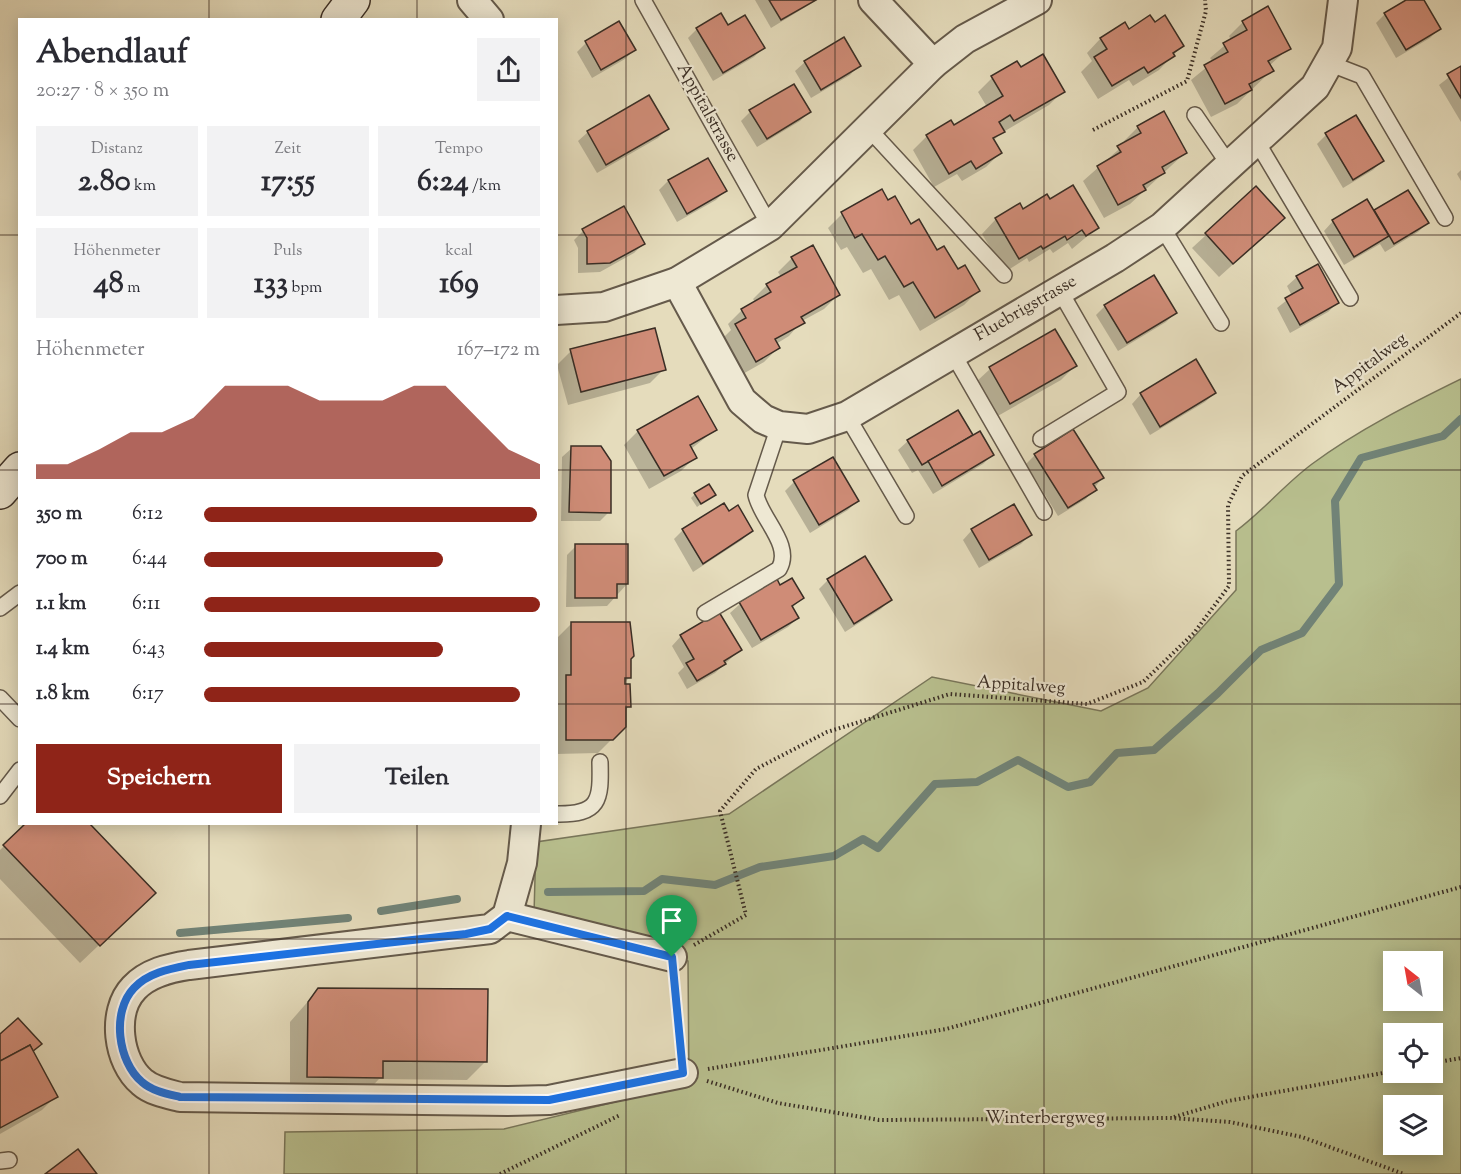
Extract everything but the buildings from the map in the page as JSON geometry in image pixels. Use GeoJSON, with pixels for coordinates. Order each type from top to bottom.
{"type":"FeatureCollection","features":[{"type":"Feature","properties":{"kind":"street"},"geometry":{"type":"LineString","coordinates":[[340,18],[353,0]]}},
{"type":"Feature","properties":{"kind":"street"},"geometry":{"type":"LineString","coordinates":[[472,0],[487,18]]}},
{"type":"Feature","properties":{"kind":"street"},"geometry":{"type":"LineString","coordinates":[[873,0],[933,64]]}},
{"type":"Feature","properties":{"kind":"street"},"geometry":{"type":"LineString","coordinates":[[558,310],[604,307],[677,282],[770,226],[933,64],[965,39],[1037,0]]}},
{"type":"Feature","properties":{"kind":"street","name":"Fluebrigstrasse"},"geometry":{"type":"LineString","coordinates":[[677,282],[742,401],[763,419],[779,426],[808,429],[847,416],[952,352],[1059,291],[1162,227],[1315,87],[1331,64],[1337,48],[1343,0]]}},
{"type":"Feature","properties":{"kind":"street"},"geometry":{"type":"LineString","coordinates":[[0,492],[18,471]]}},
{"type":"Feature","properties":{"kind":"street"},"geometry":{"type":"LineString","coordinates":[[526,825],[522,863],[507,916],[490,929],[466,934],[189,965],[157,972],[134,988],[127,999],[120,1026],[126,1059],[132,1073],[144,1084],[180,1097],[549,1100],[683,1073]]}},
{"type":"Feature","properties":{"kind":"street"},"geometry":{"type":"LineString","coordinates":[[507,916],[672,957]]}},
{"type":"Feature","properties":{"kind":"lane","name":"Appitalstrasse"},"geometry":{"type":"LineString","coordinates":[[643,0],[770,226]]}},
{"type":"Feature","properties":{"kind":"lane"},"geometry":{"type":"LineString","coordinates":[[1331,64],[1362,76],[1445,218]]}},
{"type":"Feature","properties":{"kind":"lane"},"geometry":{"type":"LineString","coordinates":[[1195,115],[1230,166]]}},
{"type":"Feature","properties":{"kind":"lane"},"geometry":{"type":"LineString","coordinates":[[868,128],[1004,275]]}},
{"type":"Feature","properties":{"kind":"lane"},"geometry":{"type":"LineString","coordinates":[[1257,141],[1350,298]]}},
{"type":"Feature","properties":{"kind":"lane"},"geometry":{"type":"LineString","coordinates":[[1162,227],[1221,322]]}},
{"type":"Feature","properties":{"kind":"lane"},"geometry":{"type":"LineString","coordinates":[[1041,439],[1118,392],[1059,291]]}},
{"type":"Feature","properties":{"kind":"lane"},"geometry":{"type":"LineString","coordinates":[[952,352],[1044,512]]}},
{"type":"Feature","properties":{"kind":"lane"},"geometry":{"type":"LineString","coordinates":[[847,416],[906,516]]}},
{"type":"Feature","properties":{"kind":"lane"},"geometry":{"type":"LineString","coordinates":[[705,613],[779,569],[784,561],[784,552],[758,506],[756,495],[779,426]]}},
{"type":"Feature","properties":{"kind":"lane"},"geometry":{"type":"LineString","coordinates":[[0,608],[18,594]]}},
{"type":"Feature","properties":{"kind":"lane"},"geometry":{"type":"LineString","coordinates":[[0,698],[18,717]]}},
{"type":"Feature","properties":{"kind":"lane"},"geometry":{"type":"LineString","coordinates":[[558,814],[582,813],[590,810],[601,792],[600,762]]}},
{"type":"Feature","properties":{"kind":"lane"},"geometry":{"type":"LineString","coordinates":[[2,788],[18,772]]}},
{"type":"Feature","properties":{"kind":"path"},"geometry":{"type":"LineString","coordinates":[[1093,130],[1188,81],[1206,11],[1205,0]]}},
{"type":"Feature","properties":{"kind":"path","name":"Appitalweg"},"geometry":{"type":"LineString","coordinates":[[672,957],[746,915],[720,811],[756,769],[828,732],[950,694],[1087,704],[1143,682],[1194,633],[1229,586],[1228,505],[1242,476],[1461,313]]}},
{"type":"Feature","properties":{"kind":"path"},"geometry":{"type":"LineString","coordinates":[[672,957],[683,1073],[946,1029],[1461,887]]}},
{"type":"Feature","properties":{"kind":"path"},"geometry":{"type":"LineString","coordinates":[[1443,1061],[1461,1058]]}},
{"type":"Feature","properties":{"kind":"path","name":"Winterbergweg"},"geometry":{"type":"LineString","coordinates":[[683,1073],[778,1103],[879,1120],[1171,1118],[1230,1122],[1302,1137],[1404,1174]]}},
{"type":"Feature","properties":{"kind":"path"},"geometry":{"type":"LineString","coordinates":[[1171,1118],[1228,1101],[1383,1073]]}},
{"type":"Feature","properties":{"kind":"path"},"geometry":{"type":"LineString","coordinates":[[500,1174],[626,1112]]}},
{"type":"Feature","properties":{"kind":"green space"},"geometry":{"type":"Polygon","coordinates":[[[1461,379],[1461,1174],[284,1174],[285,1132],[504,1129],[689,1084],[688,961],[534,914],[536,842],[729,814],[932,677],[1101,711],[1148,688],[1236,590],[1236,531],[1302,472],[1385,418],[1461,379]]]}},
{"type":"Feature","properties":{"kind":"waterway"},"geometry":{"type":"LineString","coordinates":[[548,892],[644,891],[662,879],[715,885],[760,867],[834,856],[863,839],[878,848],[935,784],[977,782],[1018,760],[1068,787],[1090,782],[1117,753],[1154,750],[1218,693],[1261,650],[1302,633],[1339,584],[1335,501],[1361,458],[1443,436],[1461,419]]}},
{"type":"Feature","properties":{"kind":"waterway"},"geometry":{"type":"LineString","coordinates":[[381,911],[457,899]]}},
{"type":"Feature","properties":{"kind":"waterway"},"geometry":{"type":"LineString","coordinates":[[180,933],[348,918]]}},
{"type":"Feature","properties":{"kind":"route"},"geometry":{"type":"LineString","coordinates":[[507,916],[672,957],[683,1073],[549,1100],[180,1097],[144,1084],[132,1073],[122,1042],[120,1026],[123,1011],[134,988],[157,972],[189,965],[466,934],[490,929],[507,916]]}}]}
